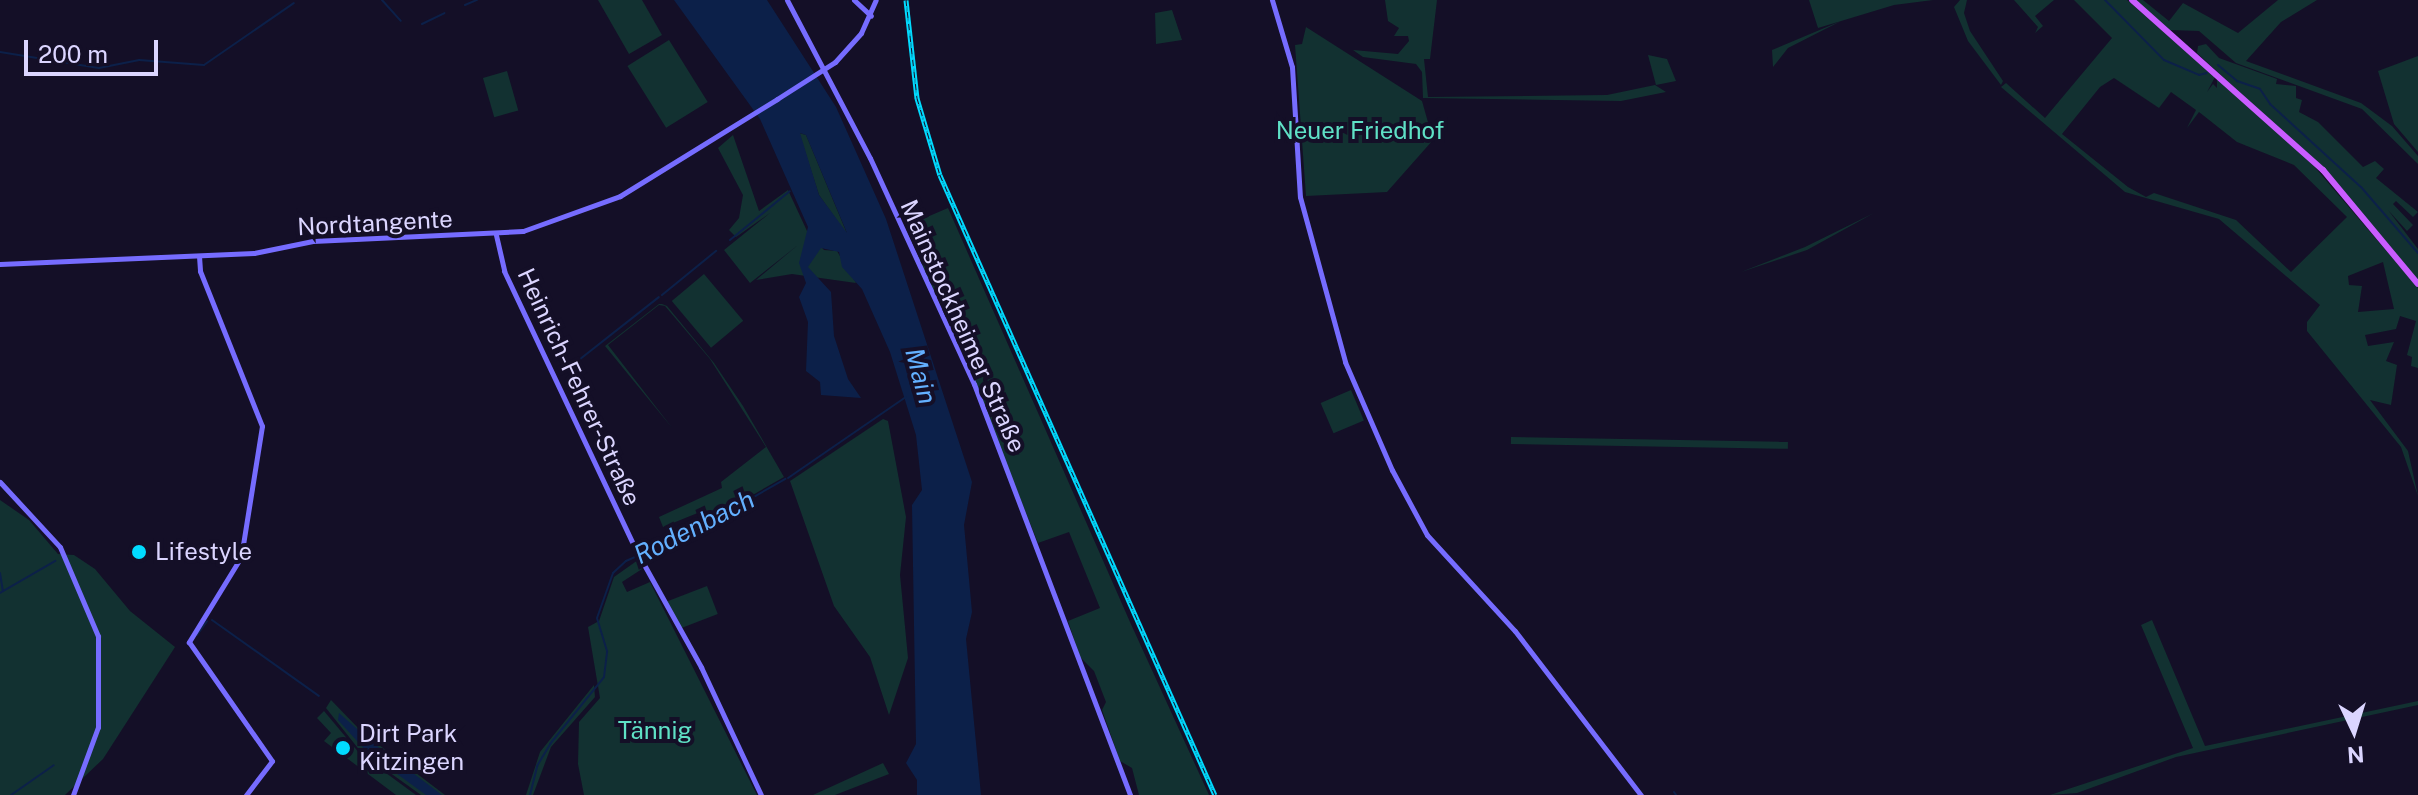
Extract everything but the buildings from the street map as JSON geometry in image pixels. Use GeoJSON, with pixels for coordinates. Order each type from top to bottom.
{"type":"FeatureCollection","features":[{"type":"Feature","properties":{"kind":"main road","name":"Mainstockheimer Straße"},"geometry":{"type":"LineString","coordinates":[[787,0],[870,158],[974,384],[1130,795]]}},
{"type":"Feature","properties":{"kind":"main road"},"geometry":{"type":"LineString","coordinates":[[854,0],[871,16],[876,0]]}},
{"type":"Feature","properties":{"kind":"main road"},"geometry":{"type":"LineString","coordinates":[[1272,0],[1292,67],[1300,197],[1340,345],[1369,416],[1427,535],[1515,631],[1641,795]]}},
{"type":"Feature","properties":{"kind":"main road"},"geometry":{"type":"LineString","coordinates":[[2132,0],[2334,182],[2418,284]]}},
{"type":"Feature","properties":{"kind":"main road","name":"Nordtangente"},"geometry":{"type":"LineString","coordinates":[[0,264],[254,253],[324,240],[496,235],[584,212],[663,171],[835,62],[871,16]]}},
{"type":"Feature","properties":{"kind":"main road","name":"Heinrich-Fehrer-Straße"},"geometry":{"type":"LineString","coordinates":[[496,235],[504,271],[637,552],[707,677],[761,795]]}},
{"type":"Feature","properties":{"kind":"main road"},"geometry":{"type":"LineString","coordinates":[[199,256],[200,271],[259,410],[262,437],[241,557],[189,642],[272,761],[246,795]]}},
{"type":"Feature","properties":{"kind":"main road"},"geometry":{"type":"LineString","coordinates":[[0,482],[60,547],[98,636],[98,727],[73,795]]}},
{"type":"Feature","properties":{"kind":"green space"},"geometry":{"type":"Polygon","coordinates":[[[598,0],[642,0],[662,35],[629,54],[598,0]]]}},
{"type":"Feature","properties":{"kind":"green space"},"geometry":{"type":"Polygon","coordinates":[[[1385,0],[1437,0],[1430,59],[1424,59],[1428,97],[1607,95],[1655,85],[1666,92],[1621,101],[1423,98],[1422,72],[1416,64],[1363,57],[1353,50],[1398,54],[1409,41],[1408,36],[1394,36],[1399,28],[1388,21],[1385,0]]]}},
{"type":"Feature","properties":{"kind":"green space"},"geometry":{"type":"Polygon","coordinates":[[[1809,0],[1933,0],[1894,5],[1818,28],[1809,0]]]}},
{"type":"Feature","properties":{"kind":"green space"},"geometry":{"type":"Polygon","coordinates":[[[1960,0],[1967,0],[1964,13],[1970,31],[2003,81],[2001,85],[1968,41],[1954,7],[1960,0]]]}},
{"type":"Feature","properties":{"kind":"green space"},"geometry":{"type":"Polygon","coordinates":[[[2014,0],[2054,0],[2035,16],[2043,26],[2035,33],[2038,27],[2014,0]]]}},
{"type":"Feature","properties":{"kind":"green space"},"geometry":{"type":"Polygon","coordinates":[[[2074,0],[2127,0],[2215,77],[2207,92],[2213,84],[2217,88],[2217,79],[2301,151],[2418,288],[2418,368],[2411,366],[2412,357],[2407,355],[2416,321],[2400,316],[2396,329],[2365,335],[2368,346],[2394,342],[2386,361],[2397,365],[2391,405],[2370,400],[2408,451],[2418,496],[2401,447],[2307,331],[2307,322],[2320,305],[2219,219],[2125,192],[2001,87],[2006,83],[2045,118],[2112,38],[2074,0]],[[2114,78],[2100,87],[2062,134],[2128,187],[2146,197],[2154,193],[2236,220],[2291,272],[2347,217],[2294,165],[2237,142],[2199,112],[2187,128],[2196,110],[2171,92],[2159,108],[2114,78]],[[2383,262],[2348,276],[2349,285],[2362,286],[2358,312],[2394,309],[2383,262]]]}},
{"type":"Feature","properties":{"kind":"green space"},"geometry":{"type":"Polygon","coordinates":[[[2135,0],[2143,0],[2169,21],[2183,3],[2238,33],[2278,0],[2317,0],[2281,22],[2246,61],[2361,103],[2392,126],[2418,156],[2418,164],[2362,109],[2236,63],[2199,31],[2170,30],[2135,0]]]}},
{"type":"Feature","properties":{"kind":"green space"},"geometry":{"type":"Polygon","coordinates":[[[1172,10],[1182,40],[1156,44],[1155,13],[1172,10]]]}},
{"type":"Feature","properties":{"kind":"green space"},"geometry":{"type":"Polygon","coordinates":[[[1841,21],[1788,48],[1773,67],[1772,50],[1841,21]]]}},
{"type":"Feature","properties":{"kind":"green space","name":"Neuer Friedhof"},"geometry":{"type":"Polygon","coordinates":[[[1306,27],[1422,101],[1433,140],[1387,192],[1306,196],[1295,45],[1302,44],[1306,27]]]}},
{"type":"Feature","properties":{"kind":"green space"},"geometry":{"type":"Polygon","coordinates":[[[669,40],[708,102],[666,128],[627,66],[669,40]]]}},
{"type":"Feature","properties":{"kind":"green space"},"geometry":{"type":"Polygon","coordinates":[[[2206,44],[2219,58],[2277,79],[2276,84],[2296,86],[2296,98],[2302,100],[2299,112],[2318,122],[2363,167],[2375,161],[2384,169],[2376,178],[2418,212],[2413,217],[2396,201],[2393,204],[2413,225],[2407,231],[2388,210],[2418,249],[2418,280],[2329,174],[2197,53],[2198,46],[2206,44]]]}},
{"type":"Feature","properties":{"kind":"green space"},"geometry":{"type":"Polygon","coordinates":[[[1648,55],[1667,59],[1676,81],[1656,85],[1648,55]]]}},
{"type":"Feature","properties":{"kind":"green space"},"geometry":{"type":"Polygon","coordinates":[[[2418,56],[2418,152],[2394,124],[2378,71],[2418,56]]]}},
{"type":"Feature","properties":{"kind":"green space"},"geometry":{"type":"Polygon","coordinates":[[[507,71],[518,110],[494,117],[483,78],[507,71]]]}},
{"type":"Feature","properties":{"kind":"green space"},"geometry":{"type":"Polygon","coordinates":[[[799,133],[806,135],[848,236],[819,195],[799,133]]]}},
{"type":"Feature","properties":{"kind":"green space"},"geometry":{"type":"Polygon","coordinates":[[[733,135],[759,211],[788,190],[807,231],[824,250],[837,251],[856,283],[792,274],[756,280],[798,245],[750,283],[724,250],[770,213],[736,237],[729,230],[739,218],[743,195],[718,148],[733,135]]]}},
{"type":"Feature","properties":{"kind":"green space"},"geometry":{"type":"Polygon","coordinates":[[[948,208],[1209,795],[1139,795],[1132,768],[1120,761],[1102,710],[1106,702],[1094,671],[1080,657],[1068,621],[1100,608],[1069,532],[1038,543],[963,355],[975,342],[949,290],[934,297],[916,258],[933,250],[920,220],[948,208]]]}},
{"type":"Feature","properties":{"kind":"green space"},"geometry":{"type":"Polygon","coordinates":[[[1874,213],[1807,250],[1741,272],[1805,247],[1874,213]]]}},
{"type":"Feature","properties":{"kind":"green space"},"geometry":{"type":"Polygon","coordinates":[[[704,274],[743,321],[711,348],[672,301],[704,274]]]}},
{"type":"Feature","properties":{"kind":"green space"},"geometry":{"type":"Polygon","coordinates":[[[659,304],[667,306],[714,363],[743,406],[784,477],[716,516],[705,510],[663,527],[659,517],[722,488],[721,482],[766,447],[710,359],[665,306],[659,305],[608,345],[673,429],[605,346],[659,304]]]}},
{"type":"Feature","properties":{"kind":"green space"},"geometry":{"type":"Polygon","coordinates":[[[1351,390],[1364,420],[1334,433],[1321,403],[1351,390]]]}},
{"type":"Feature","properties":{"kind":"green space"},"geometry":{"type":"Polygon","coordinates":[[[883,419],[888,421],[906,517],[900,575],[908,658],[889,715],[870,657],[834,606],[790,481],[883,419]]]}},
{"type":"Feature","properties":{"kind":"green space"},"geometry":{"type":"Polygon","coordinates":[[[1511,437],[1788,442],[1788,449],[1511,444],[1511,437]]]}},
{"type":"Feature","properties":{"kind":"green space"},"geometry":{"type":"Polygon","coordinates":[[[0,500],[29,520],[58,554],[74,555],[95,569],[130,611],[175,647],[103,759],[65,795],[0,795],[0,500]]]}},
{"type":"Feature","properties":{"kind":"green space","name":"Tännig"},"geometry":{"type":"Polygon","coordinates":[[[638,560],[642,569],[622,582],[627,592],[650,582],[757,795],[584,795],[578,764],[579,722],[600,698],[588,627],[599,621],[614,577],[638,560]]]}},
{"type":"Feature","properties":{"kind":"green space"},"geometry":{"type":"Polygon","coordinates":[[[707,586],[718,614],[678,629],[667,601],[707,586]]]}},
{"type":"Feature","properties":{"kind":"green space"},"geometry":{"type":"Polygon","coordinates":[[[2152,620],[2205,746],[2418,701],[2418,705],[2176,757],[2077,793],[2050,795],[2193,748],[2141,625],[2152,620]]]}},
{"type":"Feature","properties":{"kind":"green space"},"geometry":{"type":"Polygon","coordinates":[[[594,685],[595,697],[551,747],[533,795],[526,795],[540,752],[594,685]]]}},
{"type":"Feature","properties":{"kind":"green space"},"geometry":{"type":"Polygon","coordinates":[[[331,700],[362,732],[445,795],[421,795],[361,752],[326,708],[331,700]]]}},
{"type":"Feature","properties":{"kind":"green space","name":"Dirt Park Kitzingen"},"geometry":{"type":"Polygon","coordinates":[[[324,711],[360,754],[416,795],[396,795],[324,741],[331,733],[317,718],[324,711]]]}},
{"type":"Feature","properties":{"kind":"green space"},"geometry":{"type":"Polygon","coordinates":[[[883,763],[889,774],[835,795],[813,795],[883,763]]]}},
{"type":"Feature","properties":{"kind":"water","name":"Main"},"geometry":{"type":"Polygon","coordinates":[[[674,0],[767,0],[836,107],[886,219],[972,482],[964,525],[972,612],[966,639],[981,795],[917,795],[917,780],[906,763],[916,744],[912,505],[922,490],[916,435],[890,352],[862,289],[842,267],[839,252],[821,248],[808,267],[831,292],[834,336],[848,379],[861,398],[821,395],[820,382],[806,371],[808,322],[799,297],[806,283],[799,263],[808,227],[760,119],[674,0]],[[800,133],[819,195],[847,233],[806,135],[800,133]]]}},
{"type":"Feature","properties":{"kind":"water"},"geometry":{"type":"Polygon","coordinates":[[[339,713],[442,795],[426,795],[367,752],[338,720],[339,713]]]}},
{"type":"Feature","properties":{"kind":"waterway"},"geometry":{"type":"LineString","coordinates":[[382,0],[401,21]]}},
{"type":"Feature","properties":{"kind":"waterway"},"geometry":{"type":"LineString","coordinates":[[465,5],[477,0]]}},
{"type":"Feature","properties":{"kind":"waterway"},"geometry":{"type":"LineString","coordinates":[[2105,0],[2164,60],[2199,75],[2207,73]]}},
{"type":"Feature","properties":{"kind":"waterway"},"geometry":{"type":"LineString","coordinates":[[0,52],[99,68],[139,60],[204,65],[294,3]]}},
{"type":"Feature","properties":{"kind":"waterway"},"geometry":{"type":"LineString","coordinates":[[422,24],[445,13]]}},
{"type":"Feature","properties":{"kind":"waterway"},"geometry":{"type":"LineString","coordinates":[[2218,65],[2237,81],[2260,89],[2270,104],[2361,187],[2418,253]]}},
{"type":"Feature","properties":{"kind":"waterway"},"geometry":{"type":"LineString","coordinates":[[730,240],[790,191]]}},
{"type":"Feature","properties":{"kind":"waterway"},"geometry":{"type":"LineString","coordinates":[[662,295],[716,251]]}},
{"type":"Feature","properties":{"kind":"waterway"},"geometry":{"type":"LineString","coordinates":[[570,367],[659,297]]}},
{"type":"Feature","properties":{"kind":"waterway","name":"Rodenbach"},"geometry":{"type":"LineString","coordinates":[[788,478],[906,397]]}},
{"type":"Feature","properties":{"kind":"waterway","name":"Rodenbach"},"geometry":{"type":"LineString","coordinates":[[530,795],[537,766],[550,744],[604,677],[607,651],[597,618],[613,573],[626,561],[696,530],[785,479]]}},
{"type":"Feature","properties":{"kind":"waterway"},"geometry":{"type":"LineString","coordinates":[[0,593],[55,561]]}},
{"type":"Feature","properties":{"kind":"waterway"},"geometry":{"type":"LineString","coordinates":[[0,573],[3,591]]}},
{"type":"Feature","properties":{"kind":"waterway"},"geometry":{"type":"LineString","coordinates":[[212,620],[319,696]]}},
{"type":"Feature","properties":{"kind":"waterway"},"geometry":{"type":"LineString","coordinates":[[197,635],[207,621]]}},
{"type":"Feature","properties":{"kind":"waterway"},"geometry":{"type":"LineString","coordinates":[[11,795],[54,765]]}},
{"type":"Feature","properties":{"kind":"railway"},"geometry":{"type":"LineString","coordinates":[[906,0],[917,98],[940,175],[1215,795]]}},
{"type":"Feature","properties":{"kind":"place","name":"Lifestyle"},"geometry":{"type":"Point","coordinates":[139,552]}},
{"type":"Feature","properties":{"kind":"place","name":"Dirt Park Kitzingen"},"geometry":{"type":"Point","coordinates":[343,748]}}]}
